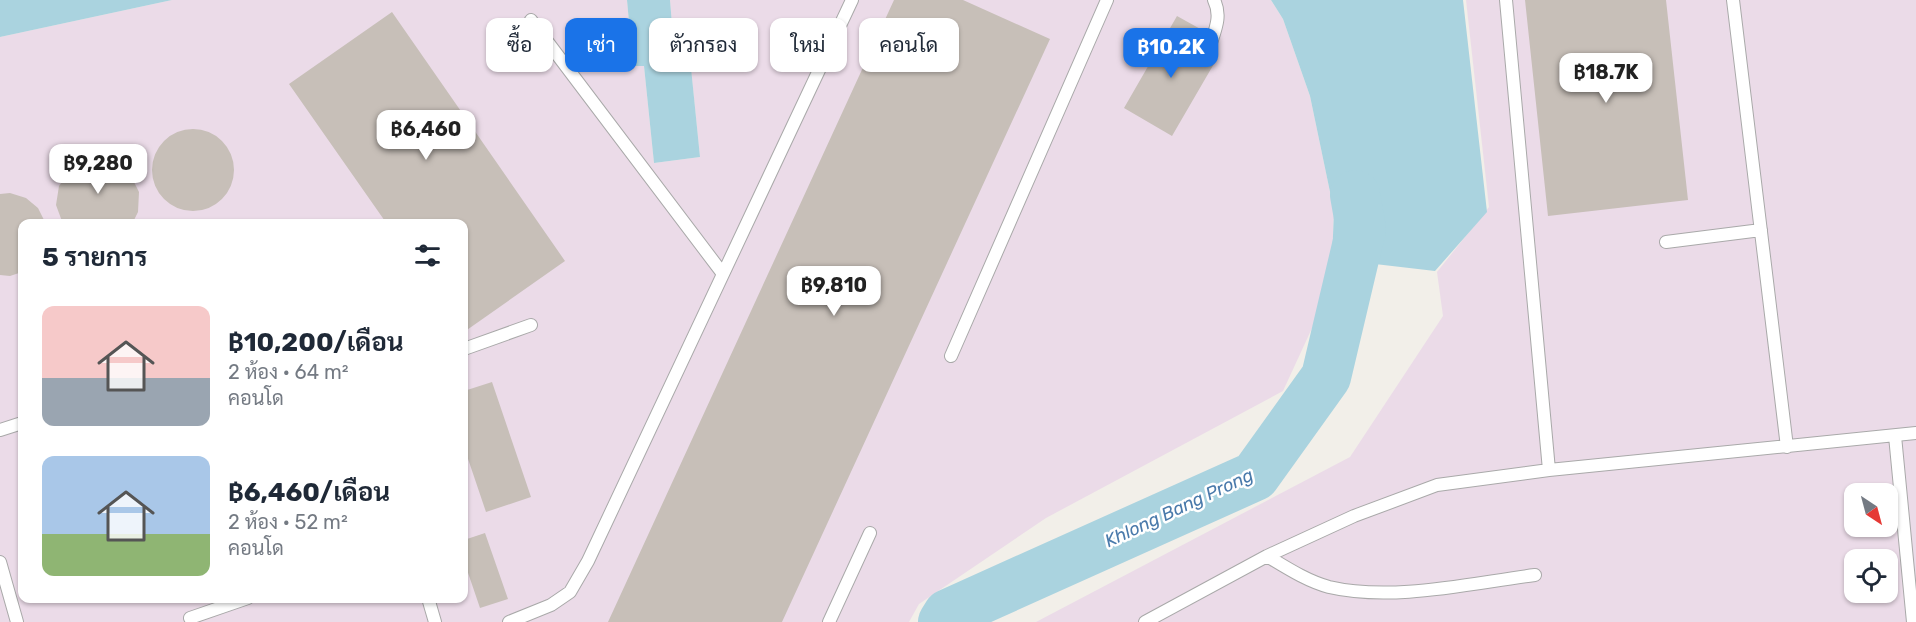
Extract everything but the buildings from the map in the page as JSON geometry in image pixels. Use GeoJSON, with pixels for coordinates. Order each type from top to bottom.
{"type":"FeatureCollection","features":[{"type":"Feature","properties":{"kind":"lane"},"geometry":{"type":"LineString","coordinates":[[509,622],[551,605],[570,592],[588,561],[852,0]]}},
{"type":"Feature","properties":{"kind":"lane"},"geometry":{"type":"LineString","coordinates":[[951,356],[1107,0]]}},
{"type":"Feature","properties":{"kind":"lane"},"geometry":{"type":"LineString","coordinates":[[1210,46],[1218,19],[1214,0]]}},
{"type":"Feature","properties":{"kind":"lane"},"geometry":{"type":"LineString","coordinates":[[1506,0],[1550,470]]}},
{"type":"Feature","properties":{"kind":"lane"},"geometry":{"type":"LineString","coordinates":[[1733,0],[1787,447]]}},
{"type":"Feature","properties":{"kind":"lane"},"geometry":{"type":"LineString","coordinates":[[553,49],[723,274]]}},
{"type":"Feature","properties":{"kind":"lane"},"geometry":{"type":"LineString","coordinates":[[1666,242],[1761,230]]}},
{"type":"Feature","properties":{"kind":"lane"},"geometry":{"type":"LineString","coordinates":[[468,348],[531,324]]}},
{"type":"Feature","properties":{"kind":"lane"},"geometry":{"type":"LineString","coordinates":[[0,430],[18,424]]}},
{"type":"Feature","properties":{"kind":"lane"},"geometry":{"type":"LineString","coordinates":[[1145,622],[1268,556],[1354,516],[1437,484],[1550,470],[1916,433]]}},
{"type":"Feature","properties":{"kind":"lane"},"geometry":{"type":"LineString","coordinates":[[1894,436],[1913,622]]}},
{"type":"Feature","properties":{"kind":"lane"},"geometry":{"type":"LineString","coordinates":[[829,622],[870,533]]}},
{"type":"Feature","properties":{"kind":"lane"},"geometry":{"type":"LineString","coordinates":[[1268,556],[1306,579],[1330,587],[1366,590],[1412,591],[1535,575]]}},
{"type":"Feature","properties":{"kind":"lane"},"geometry":{"type":"LineString","coordinates":[[0,562],[17,622]]}},
{"type":"Feature","properties":{"kind":"lane"},"geometry":{"type":"LineString","coordinates":[[190,618],[234,603]]}},
{"type":"Feature","properties":{"kind":"lane"},"geometry":{"type":"LineString","coordinates":[[429,603],[435,622]]}},
{"type":"Feature","properties":{"kind":"shaded area"},"geometry":{"type":"Polygon","coordinates":[[[172,0],[627,0],[629,18],[565,18],[565,72],[637,72],[637,66],[644,66],[654,163],[700,157],[691,72],[758,72],[758,18],[671,18],[670,0],[1271,0],[1283,19],[1310,96],[1334,211],[1331,287],[1283,391],[1046,518],[919,604],[909,622],[0,622],[0,37],[172,0]]]}},
{"type":"Feature","properties":{"kind":"shaded area"},"geometry":{"type":"Polygon","coordinates":[[[1466,0],[1916,0],[1916,622],[1036,622],[1350,457],[1443,316],[1437,272],[1489,207],[1466,0]]]}},
{"type":"Feature","properties":{"kind":"water"},"geometry":{"type":"Polygon","coordinates":[[[0,0],[172,0],[0,37],[0,0]]]}},
{"type":"Feature","properties":{"kind":"water"},"geometry":{"type":"Polygon","coordinates":[[[627,0],[670,0],[671,18],[649,18],[649,72],[691,72],[700,157],[654,163],[644,66],[637,66],[637,18],[629,18],[627,0]]]}},
{"type":"Feature","properties":{"kind":"water"},"geometry":{"type":"Polygon","coordinates":[[[1271,0],[1463,0],[1487,212],[1435,271],[1332,259],[1334,211],[1310,96],[1283,19],[1271,0]]]}},
{"type":"Feature","properties":{"kind":"waterway","name":"Khlong Bang Prong"},"geometry":{"type":"LineString","coordinates":[[943,622],[948,614],[1255,476],[1326,377],[1361,229],[1355,195]]}}]}
